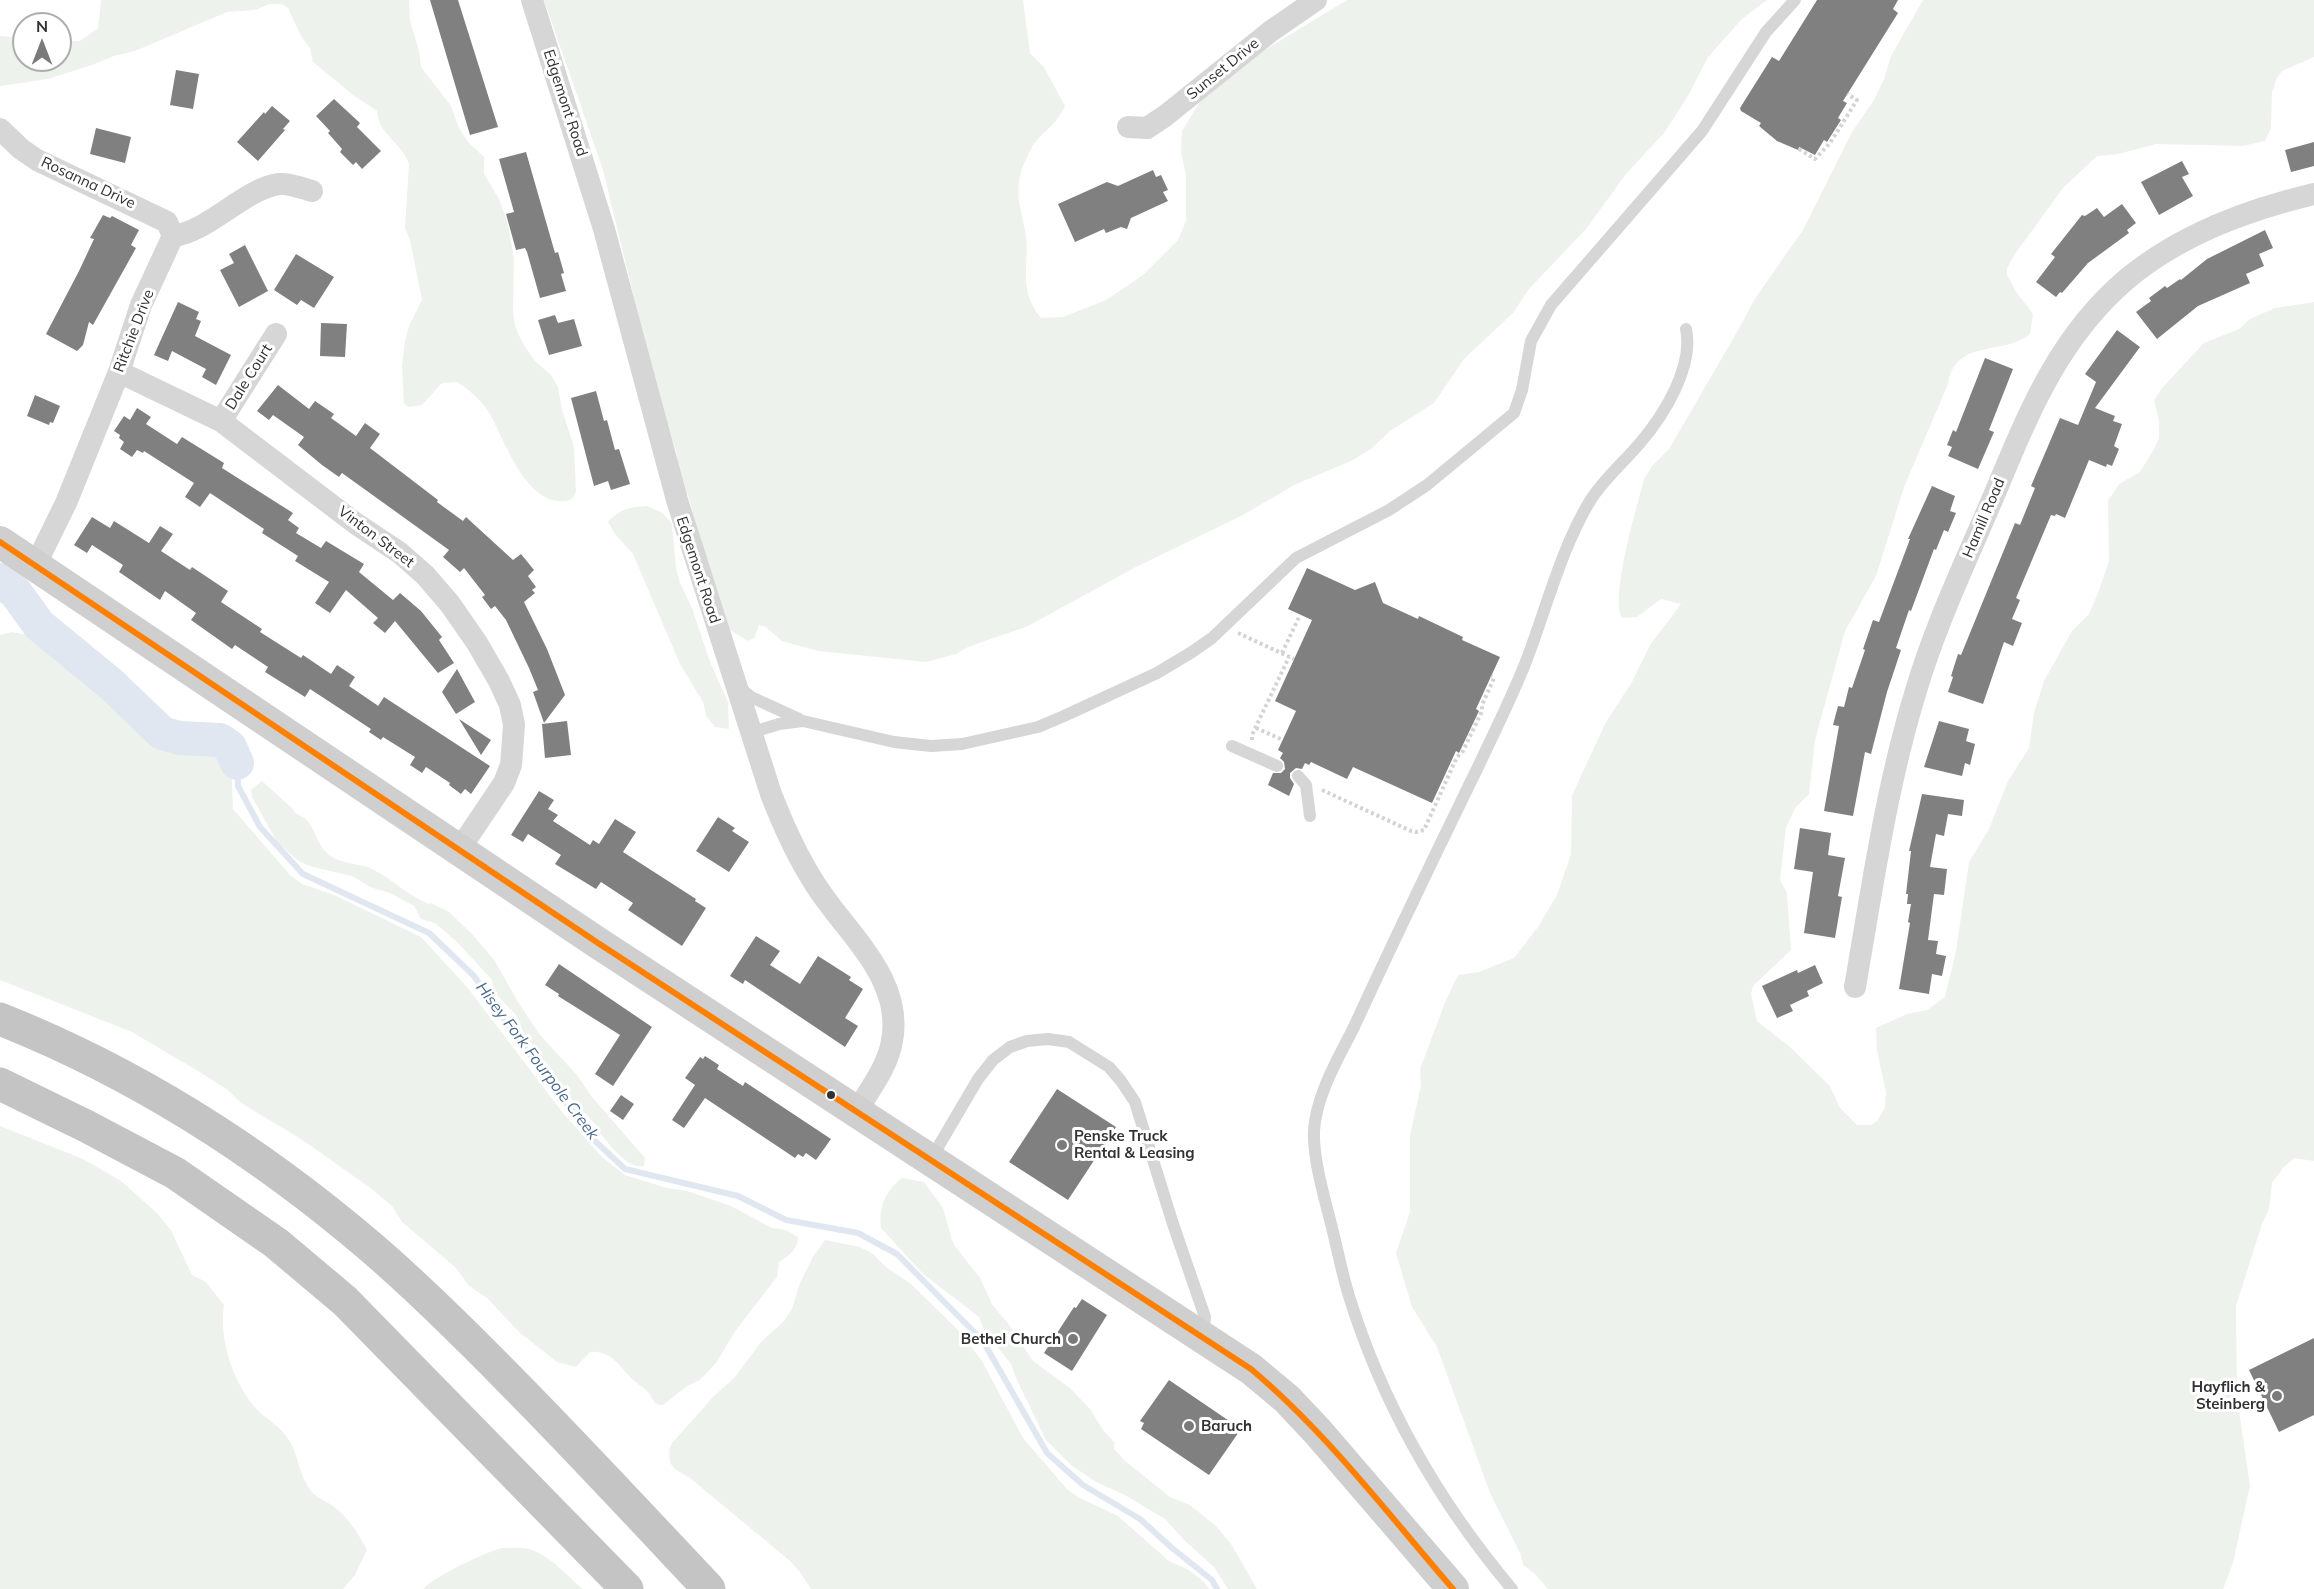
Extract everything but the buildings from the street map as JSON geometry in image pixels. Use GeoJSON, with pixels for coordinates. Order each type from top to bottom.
{"type":"FeatureCollection","features":[{"type":"Feature","properties":{"kind":"highway"},"geometry":{"type":"LineString","coordinates":[[0,1019],[39,1035],[167,1101],[255,1157],[313,1200],[372,1248],[462,1331],[709,1589]]}},
{"type":"Feature","properties":{"kind":"highway"},"geometry":{"type":"LineString","coordinates":[[0,1084],[175,1173],[276,1243],[354,1309],[627,1589]]}},
{"type":"Feature","properties":{"kind":"street","name":"Edgemont Road"},"geometry":{"type":"LineString","coordinates":[[532,0],[618,280],[676,500],[771,794],[798,855],[836,916],[879,973],[888,993],[893,1024],[892,1041],[878,1076],[857,1111]]}},
{"type":"Feature","properties":{"kind":"street","name":"Sunset Drive"},"geometry":{"type":"LineString","coordinates":[[1128,127],[1147,128],[1165,116],[1271,30],[1316,0]]}},
{"type":"Feature","properties":{"kind":"street","name":"Rosanna Drive"},"geometry":{"type":"LineString","coordinates":[[0,129],[21,149],[37,160],[167,222],[173,236]]}},
{"type":"Feature","properties":{"kind":"street"},"geometry":{"type":"LineString","coordinates":[[173,236],[191,232],[247,198],[279,184],[312,191]]}},
{"type":"Feature","properties":{"kind":"street","name":"Hamill Road"},"geometry":{"type":"LineString","coordinates":[[1855,987],[1892,779],[1915,692],[1953,591],[2023,427],[2047,377],[2072,339],[2108,297],[2167,250],[2188,237],[2232,219],[2314,194]]}},
{"type":"Feature","properties":{"kind":"street","name":"Ritchie Drive"},"geometry":{"type":"LineString","coordinates":[[35,566],[66,503],[119,372],[141,305],[173,236]]}},
{"type":"Feature","properties":{"kind":"street","name":"Dale Court"},"geometry":{"type":"LineString","coordinates":[[221,421],[276,333]]}},
{"type":"Feature","properties":{"kind":"street","name":"Vinton Street"},"geometry":{"type":"LineString","coordinates":[[119,372],[221,421],[355,523],[399,553],[424,575],[457,614],[499,681],[510,705],[514,725],[511,765],[504,783],[459,850]]}},
{"type":"Feature","properties":{"kind":"street"},"geometry":{"type":"LineString","coordinates":[[0,542],[598,943],[1251,1369],[1287,1399],[1372,1493],[1453,1589]]}},
{"type":"Feature","properties":{"kind":"lane"},"geometry":{"type":"LineString","coordinates":[[734,683],[751,697],[803,721],[894,742],[931,746],[962,744],[1038,726],[1106,698],[1157,673],[1192,652],[1212,638],[1296,558],[1389,510],[1427,485],[1514,413],[1522,390],[1531,341],[1551,305],[1702,131],[1766,32],[1795,0]]}},
{"type":"Feature","properties":{"kind":"lane"},"geometry":{"type":"LineString","coordinates":[[1512,1589],[1475,1546],[1439,1491],[1405,1432],[1378,1376],[1342,1270],[1322,1186],[1314,1131],[1321,1100],[1331,1073],[1501,718],[1524,665],[1572,537],[1597,491],[1643,440],[1664,410],[1682,373],[1687,356],[1686,329]]}},
{"type":"Feature","properties":{"kind":"lane"},"geometry":{"type":"LineString","coordinates":[[750,733],[779,724],[803,721]]}},
{"type":"Feature","properties":{"kind":"lane"},"geometry":{"type":"LineString","coordinates":[[1232,746],[1276,766]]}},
{"type":"Feature","properties":{"kind":"lane"},"geometry":{"type":"LineString","coordinates":[[1298,776],[1306,785],[1310,816]]}},
{"type":"Feature","properties":{"kind":"lane"},"geometry":{"type":"LineString","coordinates":[[932,1159],[978,1079],[993,1060],[1010,1047],[1038,1040],[1069,1042],[1109,1067],[1135,1102],[1205,1317],[1203,1337]]}},
{"type":"Feature","properties":{"kind":"path"},"geometry":{"type":"LineString","coordinates":[[1799,149],[1815,159],[1824,146],[1830,143],[1857,100],[1847,94]]}},
{"type":"Feature","properties":{"kind":"path"},"geometry":{"type":"LineString","coordinates":[[1282,653],[1300,615]]}},
{"type":"Feature","properties":{"kind":"path"},"geometry":{"type":"LineString","coordinates":[[1236,632],[1292,658],[1251,738],[1254,743]]}},
{"type":"Feature","properties":{"kind":"path"},"geometry":{"type":"LineString","coordinates":[[1318,781],[1323,792],[1411,831],[1421,832],[1482,711],[1482,705],[1494,678],[1491,676]]}},
{"type":"Feature","properties":{"kind":"path"},"geometry":{"type":"LineString","coordinates":[[1256,728],[1282,740]]}},
{"type":"Feature","properties":{"kind":"shaded area"},"geometry":{"type":"Polygon","coordinates":[[[101,0],[409,0],[410,21],[421,67],[451,106],[459,128],[468,142],[484,157],[484,174],[499,199],[508,224],[514,259],[515,326],[534,360],[551,375],[558,387],[562,410],[574,447],[576,491],[572,498],[568,501],[559,501],[547,498],[536,491],[517,467],[487,409],[456,382],[442,383],[422,405],[409,407],[404,404],[402,366],[405,341],[409,326],[422,300],[410,240],[405,228],[409,164],[401,150],[381,126],[377,111],[353,95],[313,62],[310,48],[301,36],[288,8],[282,4],[269,4],[255,10],[227,12],[135,51],[72,71],[72,41],[80,41],[98,28],[101,0]]]}},
{"type":"Feature","properties":{"kind":"shaded area"},"geometry":{"type":"Polygon","coordinates":[[[544,0],[1023,0],[1030,53],[1044,67],[1065,106],[1057,119],[1034,143],[1019,180],[1019,201],[1026,243],[1027,286],[1033,307],[1041,318],[1063,317],[1106,300],[1143,275],[1178,240],[1186,221],[1186,175],[1181,152],[1182,131],[1201,100],[1253,57],[1347,0],[1767,0],[1742,19],[1708,57],[1688,96],[1664,133],[1626,174],[1586,229],[1529,289],[1513,313],[1464,359],[1434,403],[1390,431],[1371,449],[1351,461],[1294,485],[1243,515],[1134,568],[1028,626],[968,647],[956,654],[926,662],[818,651],[782,641],[766,627],[759,625],[754,638],[748,641],[730,630],[704,555],[689,498],[680,479],[676,451],[659,401],[603,170],[544,0]]]}},
{"type":"Feature","properties":{"kind":"shaded area"},"geometry":{"type":"Polygon","coordinates":[[[1923,0],[2314,0],[2314,57],[2282,71],[2277,78],[2272,92],[2271,128],[2265,141],[2242,146],[2156,144],[2118,154],[2097,156],[2063,188],[2007,268],[2007,275],[2017,293],[2033,314],[2030,334],[2007,345],[1970,354],[1960,360],[1952,370],[1904,487],[1876,576],[1845,631],[1815,740],[1809,794],[1796,807],[1786,827],[1780,880],[1787,893],[1791,950],[1753,986],[1751,994],[1757,1021],[1790,1047],[1830,1086],[1840,1108],[1857,1125],[1871,1125],[1877,1121],[1885,1107],[1886,1092],[1877,1051],[1876,1028],[1907,1014],[1927,1010],[1945,997],[1956,951],[1969,862],[1989,829],[2008,781],[2029,748],[2034,713],[2044,681],[2072,631],[2089,614],[2098,593],[2109,561],[2108,501],[2119,484],[2140,472],[2159,438],[2159,421],[2154,400],[2162,388],[2204,343],[2239,329],[2250,319],[2275,308],[2314,302],[2314,1161],[2294,1158],[2272,1183],[2269,1209],[2236,1306],[2237,1396],[2250,1486],[2233,1563],[2223,1589],[1548,1589],[1535,1574],[1523,1565],[1521,1555],[1490,1493],[1437,1347],[1412,1307],[1396,1253],[1410,1212],[1410,1135],[1421,1086],[1420,1069],[1458,975],[1479,972],[1514,958],[1538,927],[1557,895],[1571,854],[1572,796],[1606,722],[1632,682],[1650,645],[1681,604],[1661,599],[1637,617],[1622,618],[1619,591],[1622,571],[1644,479],[1652,466],[1669,449],[1754,300],[1803,230],[1852,132],[1874,100],[1891,56],[1923,0]]]}},
{"type":"Feature","properties":{"kind":"shaded area"},"geometry":{"type":"Polygon","coordinates":[[[0,36],[12,37],[12,72],[70,72],[48,79],[0,86],[0,36]]]}},
{"type":"Feature","properties":{"kind":"shaded area"},"geometry":{"type":"Polygon","coordinates":[[[647,506],[663,513],[672,524],[676,568],[680,583],[728,702],[729,729],[715,727],[706,716],[703,702],[680,664],[633,554],[615,534],[608,522],[626,510],[647,506]]]}},
{"type":"Feature","properties":{"kind":"shaded area"},"geometry":{"type":"Polygon","coordinates":[[[12,632],[34,636],[60,652],[168,747],[205,749],[225,755],[231,760],[233,809],[290,875],[302,884],[334,895],[421,937],[467,987],[563,1113],[602,1157],[625,1175],[667,1188],[687,1191],[731,1206],[772,1228],[786,1230],[798,1237],[792,1252],[779,1262],[777,1277],[736,1330],[716,1363],[700,1380],[687,1386],[663,1405],[659,1405],[609,1356],[590,1352],[576,1367],[557,1362],[519,1332],[487,1298],[469,1286],[456,1268],[402,1222],[392,1206],[301,1139],[241,1103],[228,1090],[198,1071],[132,1032],[0,980],[0,635],[12,632]]]}},
{"type":"Feature","properties":{"kind":"shaded area"},"geometry":{"type":"Polygon","coordinates":[[[262,781],[294,812],[306,819],[321,846],[333,858],[380,873],[415,897],[449,912],[471,933],[495,961],[540,1035],[577,1075],[592,1097],[645,1158],[644,1166],[630,1163],[618,1154],[597,1130],[597,1126],[563,1090],[551,1068],[527,1041],[516,1015],[495,993],[492,980],[458,943],[435,923],[421,919],[414,906],[390,893],[370,887],[352,876],[309,866],[297,860],[277,842],[252,797],[251,790],[262,781]]]}},
{"type":"Feature","properties":{"kind":"shaded area"},"geometry":{"type":"Polygon","coordinates":[[[0,1126],[83,1159],[121,1181],[156,1212],[171,1230],[192,1275],[206,1282],[224,1305],[225,1344],[233,1371],[246,1395],[257,1410],[281,1430],[289,1440],[311,1491],[344,1516],[357,1532],[367,1550],[355,1575],[343,1589],[0,1589],[0,1126]]]}},
{"type":"Feature","properties":{"kind":"shaded area"},"geometry":{"type":"Polygon","coordinates":[[[902,1178],[924,1182],[943,1208],[955,1246],[980,1278],[992,1304],[1033,1361],[1070,1388],[1090,1409],[1103,1430],[1114,1442],[1114,1449],[1124,1460],[1170,1497],[1190,1505],[1216,1526],[1231,1544],[1257,1589],[1228,1589],[1214,1567],[1165,1519],[1123,1494],[1096,1482],[1071,1465],[1046,1440],[1011,1364],[984,1330],[979,1317],[923,1274],[881,1228],[884,1200],[902,1178]]]}},
{"type":"Feature","properties":{"kind":"shaded area"},"geometry":{"type":"Polygon","coordinates":[[[825,1240],[860,1247],[873,1254],[886,1267],[911,1284],[960,1332],[982,1361],[1023,1438],[1067,1489],[1078,1497],[1118,1516],[1169,1561],[1189,1570],[1209,1589],[811,1589],[790,1561],[690,1478],[675,1469],[670,1463],[669,1450],[672,1443],[714,1396],[734,1378],[761,1342],[784,1321],[792,1309],[800,1283],[813,1257],[825,1240]]]}},
{"type":"Feature","properties":{"kind":"shaded area"},"geometry":{"type":"Polygon","coordinates":[[[501,1548],[523,1548],[537,1552],[583,1589],[423,1589],[460,1565],[501,1548]]]}},
{"type":"Feature","properties":{"kind":"waterway","name":"Hisey Fork Fourpole Creek"},"geometry":{"type":"LineString","coordinates":[[0,580],[16,593],[39,625],[112,685],[162,733],[179,738],[220,740],[230,747],[237,763]]}},
{"type":"Feature","properties":{"kind":"waterway","name":"Hisey Fork Fourpole Creek"},"geometry":{"type":"LineString","coordinates":[[237,763],[238,786],[260,827],[303,874],[429,933],[474,976],[593,1139],[625,1169],[738,1196],[786,1220],[858,1233],[897,1254],[983,1341],[1047,1453],[1083,1485],[1140,1519],[1212,1580],[1217,1589]]}},
{"type":"Feature","properties":{"kind":"transit line"},"geometry":{"type":"LineString","coordinates":[[0,542],[598,943],[1251,1369],[1331,1447],[1453,1589]]}},
{"type":"Feature","properties":{"kind":"place","name":"Penske Truck Rental & Leasing"},"geometry":{"type":"Point","coordinates":[1062,1145]}},
{"type":"Feature","properties":{"kind":"place","name":"Bethel Church"},"geometry":{"type":"Point","coordinates":[1073,1339]}},
{"type":"Feature","properties":{"kind":"place","name":"Hayflich & Steinberg"},"geometry":{"type":"Point","coordinates":[2277,1396]}},
{"type":"Feature","properties":{"kind":"place","name":"Baruch"},"geometry":{"type":"Point","coordinates":[1189,1426]}}]}
